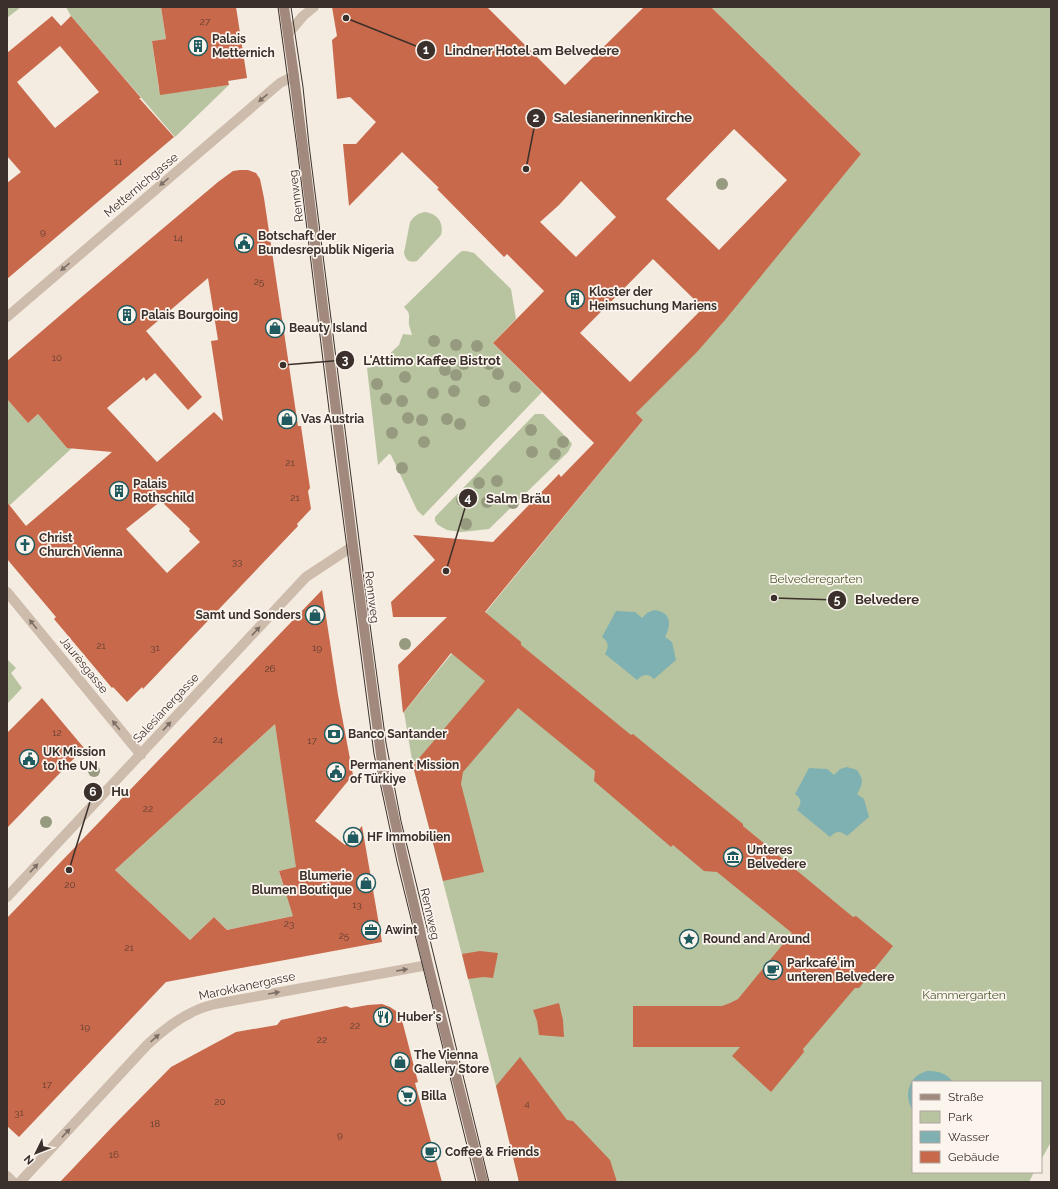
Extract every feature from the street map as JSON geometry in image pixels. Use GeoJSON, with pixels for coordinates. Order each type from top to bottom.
{"type":"FeatureCollection","features":[{"type":"Feature","properties":{"kind":"main road","name":"Rennweg"},"geometry":{"type":"LineString","coordinates":[[284,7],[382,762],[428,965],[483,1182]]}},
{"type":"Feature","properties":{"kind":"street"},"geometry":{"type":"LineString","coordinates":[[288,34],[302,16],[314,7]]}},
{"type":"Feature","properties":{"kind":"street","name":"Metternichgasse"},"geometry":{"type":"LineString","coordinates":[[7,316],[280,84],[294,76]]}},
{"type":"Feature","properties":{"kind":"street","name":"Salesianergasse"},"geometry":{"type":"LineString","coordinates":[[7,897],[306,577],[353,546]]}},
{"type":"Feature","properties":{"kind":"street","name":"Jaurèsgasse"},"geometry":{"type":"LineString","coordinates":[[7,592],[141,755]]}},
{"type":"Feature","properties":{"kind":"street","name":"Marokkanergasse"},"geometry":{"type":"LineString","coordinates":[[20,1182],[147,1045],[166,1028],[197,1010],[215,1004],[428,965]]}},
{"type":"Feature","properties":{"kind":"street"},"geometry":{"type":"LineString","coordinates":[[7,1176],[13,1182]]}},
{"type":"Feature","properties":{"kind":"green space"},"geometry":{"type":"Polygon","coordinates":[[[7,7],[21,7],[7,18],[7,7]]]}},
{"type":"Feature","properties":{"kind":"green space"},"geometry":{"type":"Polygon","coordinates":[[[66,7],[161,7],[166,39],[152,41],[159,90],[179,92],[229,85],[175,137],[71,16],[66,7]]]}},
{"type":"Feature","properties":{"kind":"green space"},"geometry":{"type":"Polygon","coordinates":[[[711,7],[1051,7],[1051,1142],[1042,1158],[1042,1081],[912,1081],[912,1173],[1034,1173],[1029,1182],[519,1182],[496,1086],[413,766],[404,712],[643,420],[636,413],[861,154],[711,7]]]}},
{"type":"Feature","properties":{"kind":"green space"},"geometry":{"type":"Polygon","coordinates":[[[425,212],[437,217],[442,227],[441,235],[417,261],[412,262],[407,260],[404,253],[410,222],[416,215],[425,212]]]}},
{"type":"Feature","properties":{"kind":"green space"},"geometry":{"type":"Polygon","coordinates":[[[462,251],[474,253],[511,289],[516,319],[493,343],[542,392],[423,516],[417,510],[391,455],[389,454],[378,465],[367,368],[377,366],[399,345],[403,334],[412,335],[409,325],[409,314],[404,307],[462,251]]]}},
{"type":"Feature","properties":{"kind":"green space"},"geometry":{"type":"Polygon","coordinates":[[[7,399],[28,423],[38,414],[67,448],[72,448],[10,505],[7,503],[7,399]]]}},
{"type":"Feature","properties":{"kind":"green space"},"geometry":{"type":"Polygon","coordinates":[[[535,414],[543,414],[569,440],[572,444],[568,452],[489,529],[461,532],[447,530],[438,525],[435,521],[435,517],[535,414]]]}},
{"type":"Feature","properties":{"kind":"green space"},"geometry":{"type":"Polygon","coordinates":[[[7,659],[16,668],[11,673],[22,688],[7,704],[7,659]]]}},
{"type":"Feature","properties":{"kind":"green space"},"geometry":{"type":"Polygon","coordinates":[[[275,724],[293,843],[299,867],[279,871],[283,885],[297,915],[227,930],[214,917],[190,940],[115,870],[275,724]]]}},
{"type":"Feature","properties":{"kind":"water"},"geometry":{"type":"Polygon","coordinates":[[[654,610],[660,611],[667,616],[669,628],[665,637],[672,642],[676,660],[654,679],[646,675],[641,676],[637,680],[605,654],[608,645],[602,637],[616,611],[635,612],[642,618],[647,613],[654,610]]]}},
{"type":"Feature","properties":{"kind":"water"},"geometry":{"type":"Polygon","coordinates":[[[847,767],[857,770],[862,779],[861,787],[857,794],[864,799],[869,817],[847,836],[838,832],[834,833],[830,837],[797,810],[800,805],[800,801],[795,794],[809,768],[827,769],[834,775],[840,769],[847,767]]]}},
{"type":"Feature","properties":{"kind":"water"},"geometry":{"type":"Polygon","coordinates":[[[935,1071],[948,1076],[952,1081],[912,1081],[912,1109],[908,1096],[909,1087],[911,1082],[914,1078],[921,1073],[935,1071]]]}},
{"type":"Feature","properties":{"kind":"building","name":"Palais Metternich"},"geometry":{"type":"Polygon","coordinates":[[[161,7],[236,7],[247,78],[228,81],[229,85],[160,95],[152,41],[166,39],[161,7]]]}},
{"type":"Feature","properties":{"kind":"building","name":"Kloster der Heimsuchung Mariens"},"geometry":{"type":"Polygon","coordinates":[[[332,7],[487,7],[565,85],[644,7],[711,7],[861,154],[725,320],[697,352],[636,413],[643,420],[485,612],[521,642],[521,645],[743,824],[743,826],[853,917],[856,916],[893,946],[859,988],[855,988],[803,1049],[804,1052],[771,1092],[732,1056],[740,1047],[633,1047],[633,1006],[722,1006],[730,1003],[738,999],[792,933],[717,872],[704,871],[673,845],[671,847],[594,781],[595,771],[518,708],[463,772],[461,784],[484,872],[443,881],[414,770],[414,764],[485,681],[451,653],[403,713],[398,665],[447,617],[393,617],[391,602],[435,560],[413,535],[493,542],[559,474],[561,477],[594,443],[493,343],[544,291],[507,254],[504,257],[437,189],[439,188],[402,152],[349,206],[343,144],[356,144],[376,122],[350,97],[337,99],[332,40],[337,36],[332,7]],[[734,129],[666,199],[719,250],[787,180],[734,129]],[[581,181],[559,205],[540,222],[576,257],[616,217],[581,181]],[[653,259],[580,333],[630,382],[703,308],[653,259]]]}},
{"type":"Feature","properties":{"kind":"building"},"geometry":{"type":"Polygon","coordinates":[[[52,16],[61,26],[71,16],[141,98],[139,98],[174,137],[7,279],[7,183],[21,172],[7,156],[7,53],[52,16]],[[60,46],[17,82],[55,128],[99,92],[60,46]]]}},
{"type":"Feature","properties":{"kind":"building"},"geometry":{"type":"Polygon","coordinates":[[[248,170],[256,173],[260,179],[298,426],[301,426],[310,488],[308,491],[311,509],[297,524],[298,526],[143,689],[142,687],[127,702],[113,687],[112,688],[54,619],[56,617],[7,559],[7,502],[26,526],[112,452],[67,448],[38,414],[28,423],[7,399],[7,361],[218,182],[233,171],[248,170]],[[208,278],[146,331],[202,397],[188,410],[155,373],[146,381],[144,377],[107,408],[157,462],[214,412],[223,421],[211,341],[218,340],[208,278]],[[161,501],[126,529],[167,573],[200,542],[189,531],[190,529],[161,501]]]}},
{"type":"Feature","properties":{"kind":"building"},"geometry":{"type":"Polygon","coordinates":[[[322,590],[338,695],[353,775],[315,821],[345,845],[362,826],[382,942],[166,982],[19,1137],[7,1126],[7,918],[322,590]],[[275,724],[115,870],[190,940],[214,917],[227,930],[293,916],[279,871],[296,867],[275,724]]]}},
{"type":"Feature","properties":{"kind":"building"},"geometry":{"type":"Polygon","coordinates":[[[42,698],[84,748],[7,828],[7,733],[42,698]]]}},
{"type":"Feature","properties":{"kind":"building"},"geometry":{"type":"Polygon","coordinates":[[[480,951],[498,953],[493,978],[484,977],[468,979],[462,954],[480,951]]]}},
{"type":"Feature","properties":{"kind":"building"},"geometry":{"type":"Polygon","coordinates":[[[559,1003],[563,1020],[564,1037],[539,1035],[537,1021],[533,1010],[559,1003]]]}},
{"type":"Feature","properties":{"kind":"building"},"geometry":{"type":"Polygon","coordinates":[[[382,1004],[396,1011],[403,1024],[418,1082],[415,1083],[442,1182],[60,1182],[171,1067],[236,1032],[277,1025],[281,1020],[346,1006],[351,1008],[382,1004]]]}},
{"type":"Feature","properties":{"kind":"building"},"geometry":{"type":"Polygon","coordinates":[[[520,1057],[567,1120],[573,1121],[610,1160],[617,1182],[519,1182],[496,1086],[520,1057]]]}},
{"type":"Feature","properties":{"kind":"tram line"},"geometry":{"type":"LineString","coordinates":[[278,7],[374,754],[397,862],[476,1182]]}},
{"type":"Feature","properties":{"kind":"tram line"},"geometry":{"type":"LineString","coordinates":[[291,7],[303,87],[309,145],[386,743],[401,821],[489,1182]]}},
{"type":"Feature","properties":{"kind":"place","name":"Lindner Hotel am Belvedere"},"geometry":{"type":"Point","coordinates":[346,18]}},
{"type":"Feature","properties":{"kind":"place","name":"Palais Metternich"},"geometry":{"type":"Point","coordinates":[198,46]}},
{"type":"Feature","properties":{"kind":"place","name":"Salesianerinnenkirche"},"geometry":{"type":"Point","coordinates":[526,169]}},
{"type":"Feature","properties":{"kind":"place","name":"Botschaft der Bundesrepublik Nigeria"},"geometry":{"type":"Point","coordinates":[244,243]}},
{"type":"Feature","properties":{"kind":"place","name":"Kloster der Heimsuchung Mariens"},"geometry":{"type":"Point","coordinates":[575,299]}},
{"type":"Feature","properties":{"kind":"place","name":"Palais Bourgoing"},"geometry":{"type":"Point","coordinates":[127,315]}},
{"type":"Feature","properties":{"kind":"place","name":"Beauty Island"},"geometry":{"type":"Point","coordinates":[275,328]}},
{"type":"Feature","properties":{"kind":"place","name":"L'Attimo Kaffee Bistrot"},"geometry":{"type":"Point","coordinates":[283,365]}},
{"type":"Feature","properties":{"kind":"place","name":"Vas Austria"},"geometry":{"type":"Point","coordinates":[287,419]}},
{"type":"Feature","properties":{"kind":"place","name":"Palais Rothschild"},"geometry":{"type":"Point","coordinates":[119,491]}},
{"type":"Feature","properties":{"kind":"place","name":"Christ Church Vienna"},"geometry":{"type":"Point","coordinates":[25,545]}},
{"type":"Feature","properties":{"kind":"place","name":"Salm Bräu"},"geometry":{"type":"Point","coordinates":[446,571]}},
{"type":"Feature","properties":{"kind":"place","name":"Belvedere"},"geometry":{"type":"Point","coordinates":[774,598]}},
{"type":"Feature","properties":{"kind":"place","name":"Samt und Sonders"},"geometry":{"type":"Point","coordinates":[315,615]}},
{"type":"Feature","properties":{"kind":"place","name":"Banco Santander"},"geometry":{"type":"Point","coordinates":[334,734]}},
{"type":"Feature","properties":{"kind":"place","name":"UK Mission to the UN"},"geometry":{"type":"Point","coordinates":[29,759]}},
{"type":"Feature","properties":{"kind":"place","name":"Permanent Mission of Türkiye"},"geometry":{"type":"Point","coordinates":[336,772]}},
{"type":"Feature","properties":{"kind":"place","name":"HF Immobilien"},"geometry":{"type":"Point","coordinates":[353,837]}},
{"type":"Feature","properties":{"kind":"place","name":"Unteres Belvedere"},"geometry":{"type":"Point","coordinates":[733,857]}},
{"type":"Feature","properties":{"kind":"place","name":"Hu"},"geometry":{"type":"Point","coordinates":[69,870]}},
{"type":"Feature","properties":{"kind":"place","name":"Blumerie Blumen Boutique"},"geometry":{"type":"Point","coordinates":[366,883]}},
{"type":"Feature","properties":{"kind":"place","name":"Awint"},"geometry":{"type":"Point","coordinates":[371,930]}},
{"type":"Feature","properties":{"kind":"place","name":"Round and Around"},"geometry":{"type":"Point","coordinates":[689,939]}},
{"type":"Feature","properties":{"kind":"place","name":"Parkcafé im unteren Belvedere"},"geometry":{"type":"Point","coordinates":[773,970]}},
{"type":"Feature","properties":{"kind":"place","name":"Huber's"},"geometry":{"type":"Point","coordinates":[383,1017]}},
{"type":"Feature","properties":{"kind":"place","name":"The Vienna Gallery Store"},"geometry":{"type":"Point","coordinates":[400,1062]}},
{"type":"Feature","properties":{"kind":"place","name":"Billa"},"geometry":{"type":"Point","coordinates":[407,1096]}},
{"type":"Feature","properties":{"kind":"place","name":"Coffee & Friends"},"geometry":{"type":"Point","coordinates":[431,1152]}},
{"type":"Feature","properties":{"kind":"park label","name":"Belvederegarten"},"geometry":{"type":"Point","coordinates":[816,579]}},
{"type":"Feature","properties":{"kind":"park label","name":"Kammergarten"},"geometry":{"type":"Point","coordinates":[964,995]}}]}
